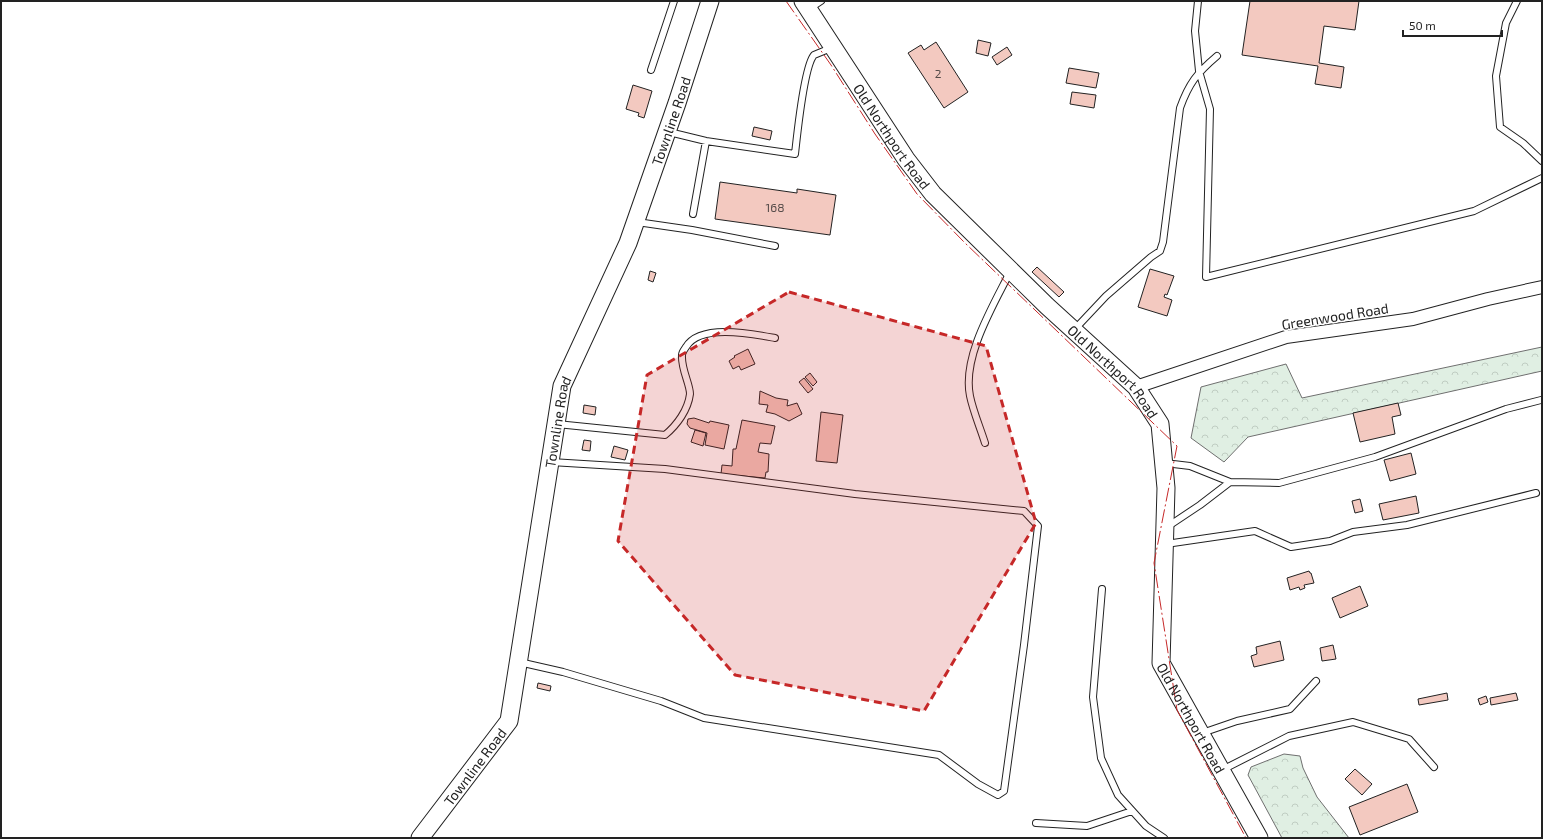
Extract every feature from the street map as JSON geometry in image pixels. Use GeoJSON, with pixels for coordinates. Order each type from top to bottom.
{"type":"FeatureCollection","features":[{"type":"Feature","properties":{"kind":"main road","name":"Townline Road"},"geometry":{"type":"LineString","coordinates":[[420,838],[509,722],[562,386],[628,242],[667,132],[710,1]]}},
{"type":"Feature","properties":{"kind":"main road","name":"Old Northport Road"},"geometry":{"type":"LineString","coordinates":[[811,4],[834,47],[906,159],[933,194],[1047,306],[1136,387],[1160,424],[1166,488],[1161,663],[1259,838]]}},
{"type":"Feature","properties":{"kind":"street","name":"Greenwood Road"},"geometry":{"type":"LineString","coordinates":[[1136,387],[1286,337],[1413,319],[1488,299],[1542,287]]}},
{"type":"Feature","properties":{"kind":"lane"},"geometry":{"type":"LineString","coordinates":[[651,70],[674,1]]}},
{"type":"Feature","properties":{"kind":"lane"},"geometry":{"type":"LineString","coordinates":[[1198,1],[1195,31],[1199,71],[1210,109],[1206,278],[1474,211],[1542,178]]}},
{"type":"Feature","properties":{"kind":"lane"},"geometry":{"type":"LineString","coordinates":[[1518,1],[1506,23],[1496,76],[1500,127],[1523,143],[1542,161]]}},
{"type":"Feature","properties":{"kind":"lane"},"geometry":{"type":"LineString","coordinates":[[667,132],[706,141],[795,154],[803,95],[812,58],[817,53],[834,47]]}},
{"type":"Feature","properties":{"kind":"lane"},"geometry":{"type":"LineString","coordinates":[[1074,330],[1106,296],[1160,251],[1163,242],[1180,108],[1186,92],[1199,71],[1217,56]]}},
{"type":"Feature","properties":{"kind":"lane"},"geometry":{"type":"LineString","coordinates":[[692,214],[706,141]]}},
{"type":"Feature","properties":{"kind":"lane"},"geometry":{"type":"LineString","coordinates":[[635,222],[692,230],[775,246]]}},
{"type":"Feature","properties":{"kind":"lane"},"geometry":{"type":"LineString","coordinates":[[985,442],[970,395],[970,365],[985,321],[1011,271]]}},
{"type":"Feature","properties":{"kind":"lane"},"geometry":{"type":"LineString","coordinates":[[556,424],[664,435],[674,427],[684,413],[690,393],[683,370],[682,354],[689,341],[700,336],[718,332],[746,333],[776,338]]}},
{"type":"Feature","properties":{"kind":"lane"},"geometry":{"type":"LineString","coordinates":[[1163,463],[1190,466],[1230,482],[1279,483],[1375,457],[1506,409],[1541,400]]}},
{"type":"Feature","properties":{"kind":"lane"},"geometry":{"type":"LineString","coordinates":[[519,662],[570,674],[661,701],[704,718],[939,755],[978,784],[998,795],[1004,791],[1024,646],[1038,526],[1024,511],[855,494],[665,469],[550,462]]}},
{"type":"Feature","properties":{"kind":"lane"},"geometry":{"type":"LineString","coordinates":[[1165,536],[1200,505],[1230,482]]}},
{"type":"Feature","properties":{"kind":"lane"},"geometry":{"type":"LineString","coordinates":[[1165,536],[1255,531],[1291,547],[1330,541],[1353,532],[1407,525],[1536,493]]}},
{"type":"Feature","properties":{"kind":"lane"},"geometry":{"type":"LineString","coordinates":[[1102,589],[1093,697],[1101,758],[1118,795],[1146,826],[1164,838]]}},
{"type":"Feature","properties":{"kind":"lane"},"geometry":{"type":"LineString","coordinates":[[1201,733],[1237,721],[1290,710],[1316,681]]}},
{"type":"Feature","properties":{"kind":"lane"},"geometry":{"type":"LineString","coordinates":[[1221,770],[1289,736],[1353,722],[1409,739],[1434,767]]}},
{"type":"Feature","properties":{"kind":"lane"},"geometry":{"type":"LineString","coordinates":[[1036,823],[1087,826],[1132,811]]}},
{"type":"Feature","properties":{"kind":"highlighted area"},"geometry":{"type":"Polygon","coordinates":[[[789,292],[986,346],[1036,523],[924,711],[735,675],[618,541],[647,375],[789,292]]]}},
{"type":"Feature","properties":{"kind":"green space"},"geometry":{"type":"Polygon","coordinates":[[[1542,347],[1542,371],[1248,437],[1224,462],[1191,438],[1201,387],[1286,364],[1302,398],[1542,347]]]}},
{"type":"Feature","properties":{"kind":"green space"},"geometry":{"type":"Polygon","coordinates":[[[1284,754],[1300,756],[1303,768],[1317,797],[1349,838],[1282,838],[1248,775],[1251,767],[1284,754]]]}},
{"type":"Feature","properties":{"kind":"building"},"geometry":{"type":"Polygon","coordinates":[[[1250,1],[1359,1],[1355,30],[1324,26],[1319,63],[1344,67],[1341,88],[1315,84],[1318,66],[1242,55],[1250,1]]]}},
{"type":"Feature","properties":{"kind":"building"},"geometry":{"type":"Polygon","coordinates":[[[978,40],[991,43],[988,56],[976,53],[978,40]]]}},
{"type":"Feature","properties":{"kind":"building"},"geometry":{"type":"Polygon","coordinates":[[[936,42],[968,92],[944,108],[908,53],[921,45],[924,50],[936,42]]]}},
{"type":"Feature","properties":{"kind":"building"},"geometry":{"type":"Polygon","coordinates":[[[1007,47],[1012,55],[997,65],[992,57],[1007,47]]]}},
{"type":"Feature","properties":{"kind":"building"},"geometry":{"type":"Polygon","coordinates":[[[1069,68],[1099,73],[1096,88],[1066,83],[1069,68]]]}},
{"type":"Feature","properties":{"kind":"building"},"geometry":{"type":"Polygon","coordinates":[[[633,85],[652,91],[644,118],[638,116],[639,113],[626,109],[633,85]]]}},
{"type":"Feature","properties":{"kind":"building"},"geometry":{"type":"Polygon","coordinates":[[[1072,92],[1096,95],[1094,108],[1070,104],[1072,92]]]}},
{"type":"Feature","properties":{"kind":"building"},"geometry":{"type":"Polygon","coordinates":[[[754,127],[772,131],[770,140],[752,136],[754,127]]]}},
{"type":"Feature","properties":{"kind":"building"},"geometry":{"type":"Polygon","coordinates":[[[720,182],[797,193],[797,189],[836,195],[830,235],[715,219],[720,182]]]}},
{"type":"Feature","properties":{"kind":"building"},"geometry":{"type":"Polygon","coordinates":[[[1037,267],[1064,292],[1059,297],[1032,272],[1037,267]]]}},
{"type":"Feature","properties":{"kind":"building"},"geometry":{"type":"Polygon","coordinates":[[[1150,269],[1174,276],[1167,295],[1165,294],[1164,297],[1172,300],[1167,316],[1138,307],[1150,269]]]}},
{"type":"Feature","properties":{"kind":"building"},"geometry":{"type":"Polygon","coordinates":[[[650,271],[656,273],[653,282],[648,280],[650,271]]]}},
{"type":"Feature","properties":{"kind":"building"},"geometry":{"type":"Polygon","coordinates":[[[748,349],[755,364],[741,370],[739,366],[733,369],[729,361],[735,357],[734,356],[748,349]]]}},
{"type":"Feature","properties":{"kind":"building"},"geometry":{"type":"Polygon","coordinates":[[[810,373],[817,382],[813,386],[805,377],[810,373]]]}},
{"type":"Feature","properties":{"kind":"building"},"geometry":{"type":"Polygon","coordinates":[[[804,378],[813,389],[808,393],[799,382],[804,378]]]}},
{"type":"Feature","properties":{"kind":"building"},"geometry":{"type":"Polygon","coordinates":[[[760,391],[776,398],[788,400],[787,406],[797,403],[802,414],[789,421],[775,414],[766,412],[768,405],[759,404],[760,391]]]}},
{"type":"Feature","properties":{"kind":"building"},"geometry":{"type":"Polygon","coordinates":[[[1398,403],[1401,415],[1392,417],[1395,434],[1360,442],[1353,413],[1398,403]]]}},
{"type":"Feature","properties":{"kind":"building"},"geometry":{"type":"Polygon","coordinates":[[[584,405],[596,407],[595,415],[583,413],[584,405]]]}},
{"type":"Feature","properties":{"kind":"building"},"geometry":{"type":"Polygon","coordinates":[[[821,412],[843,415],[837,463],[816,461],[821,412]]]}},
{"type":"Feature","properties":{"kind":"building"},"geometry":{"type":"Polygon","coordinates":[[[694,418],[709,423],[710,421],[729,425],[724,449],[705,445],[707,433],[690,428],[687,424],[688,419],[694,418]]]}},
{"type":"Feature","properties":{"kind":"building"},"geometry":{"type":"Polygon","coordinates":[[[742,420],[775,426],[771,444],[760,443],[758,452],[769,454],[768,472],[766,472],[765,478],[721,474],[722,465],[732,466],[733,449],[736,449],[742,420]]]}},
{"type":"Feature","properties":{"kind":"building"},"geometry":{"type":"Polygon","coordinates":[[[695,430],[706,433],[703,446],[691,442],[695,430]]]}},
{"type":"Feature","properties":{"kind":"building"},"geometry":{"type":"Polygon","coordinates":[[[584,440],[591,441],[590,451],[582,450],[584,440]]]}},
{"type":"Feature","properties":{"kind":"building"},"geometry":{"type":"Polygon","coordinates":[[[614,446],[628,450],[625,460],[611,457],[614,446]]]}},
{"type":"Feature","properties":{"kind":"building"},"geometry":{"type":"Polygon","coordinates":[[[1411,453],[1416,474],[1390,481],[1384,460],[1411,453]]]}},
{"type":"Feature","properties":{"kind":"building"},"geometry":{"type":"Polygon","coordinates":[[[1416,496],[1419,513],[1383,520],[1379,504],[1416,496]]]}},
{"type":"Feature","properties":{"kind":"building"},"geometry":{"type":"Polygon","coordinates":[[[1360,499],[1363,511],[1355,513],[1352,501],[1360,499]]]}},
{"type":"Feature","properties":{"kind":"building"},"geometry":{"type":"Polygon","coordinates":[[[1309,571],[1314,583],[1304,585],[1305,588],[1300,590],[1299,587],[1290,590],[1287,578],[1309,571]]]}},
{"type":"Feature","properties":{"kind":"building"},"geometry":{"type":"Polygon","coordinates":[[[1360,586],[1368,606],[1340,618],[1332,598],[1360,586]]]}},
{"type":"Feature","properties":{"kind":"building"},"geometry":{"type":"Polygon","coordinates":[[[1280,641],[1284,660],[1254,667],[1251,656],[1257,654],[1256,647],[1280,641]]]}},
{"type":"Feature","properties":{"kind":"building"},"geometry":{"type":"Polygon","coordinates":[[[1333,645],[1336,659],[1322,661],[1320,648],[1333,645]]]}},
{"type":"Feature","properties":{"kind":"building"},"geometry":{"type":"Polygon","coordinates":[[[538,683],[551,686],[550,691],[537,688],[538,683]]]}},
{"type":"Feature","properties":{"kind":"building"},"geometry":{"type":"Polygon","coordinates":[[[1447,693],[1448,700],[1419,705],[1418,699],[1447,693]]]}},
{"type":"Feature","properties":{"kind":"building"},"geometry":{"type":"Polygon","coordinates":[[[1516,693],[1518,700],[1491,705],[1490,698],[1516,693]]]}},
{"type":"Feature","properties":{"kind":"building"},"geometry":{"type":"Polygon","coordinates":[[[1486,696],[1488,702],[1480,705],[1478,699],[1486,696]]]}},
{"type":"Feature","properties":{"kind":"building"},"geometry":{"type":"Polygon","coordinates":[[[1355,769],[1372,784],[1362,795],[1345,779],[1355,769]]]}},
{"type":"Feature","properties":{"kind":"building"},"geometry":{"type":"Polygon","coordinates":[[[1407,784],[1418,812],[1360,835],[1349,807],[1407,784]]]}},
{"type":"Feature","properties":{"kind":"power"},"geometry":{"type":"LineString","coordinates":[[786,1],[831,65],[875,134],[917,194],[965,243],[1177,446],[1154,563],[1177,710],[1246,838]]}}]}
